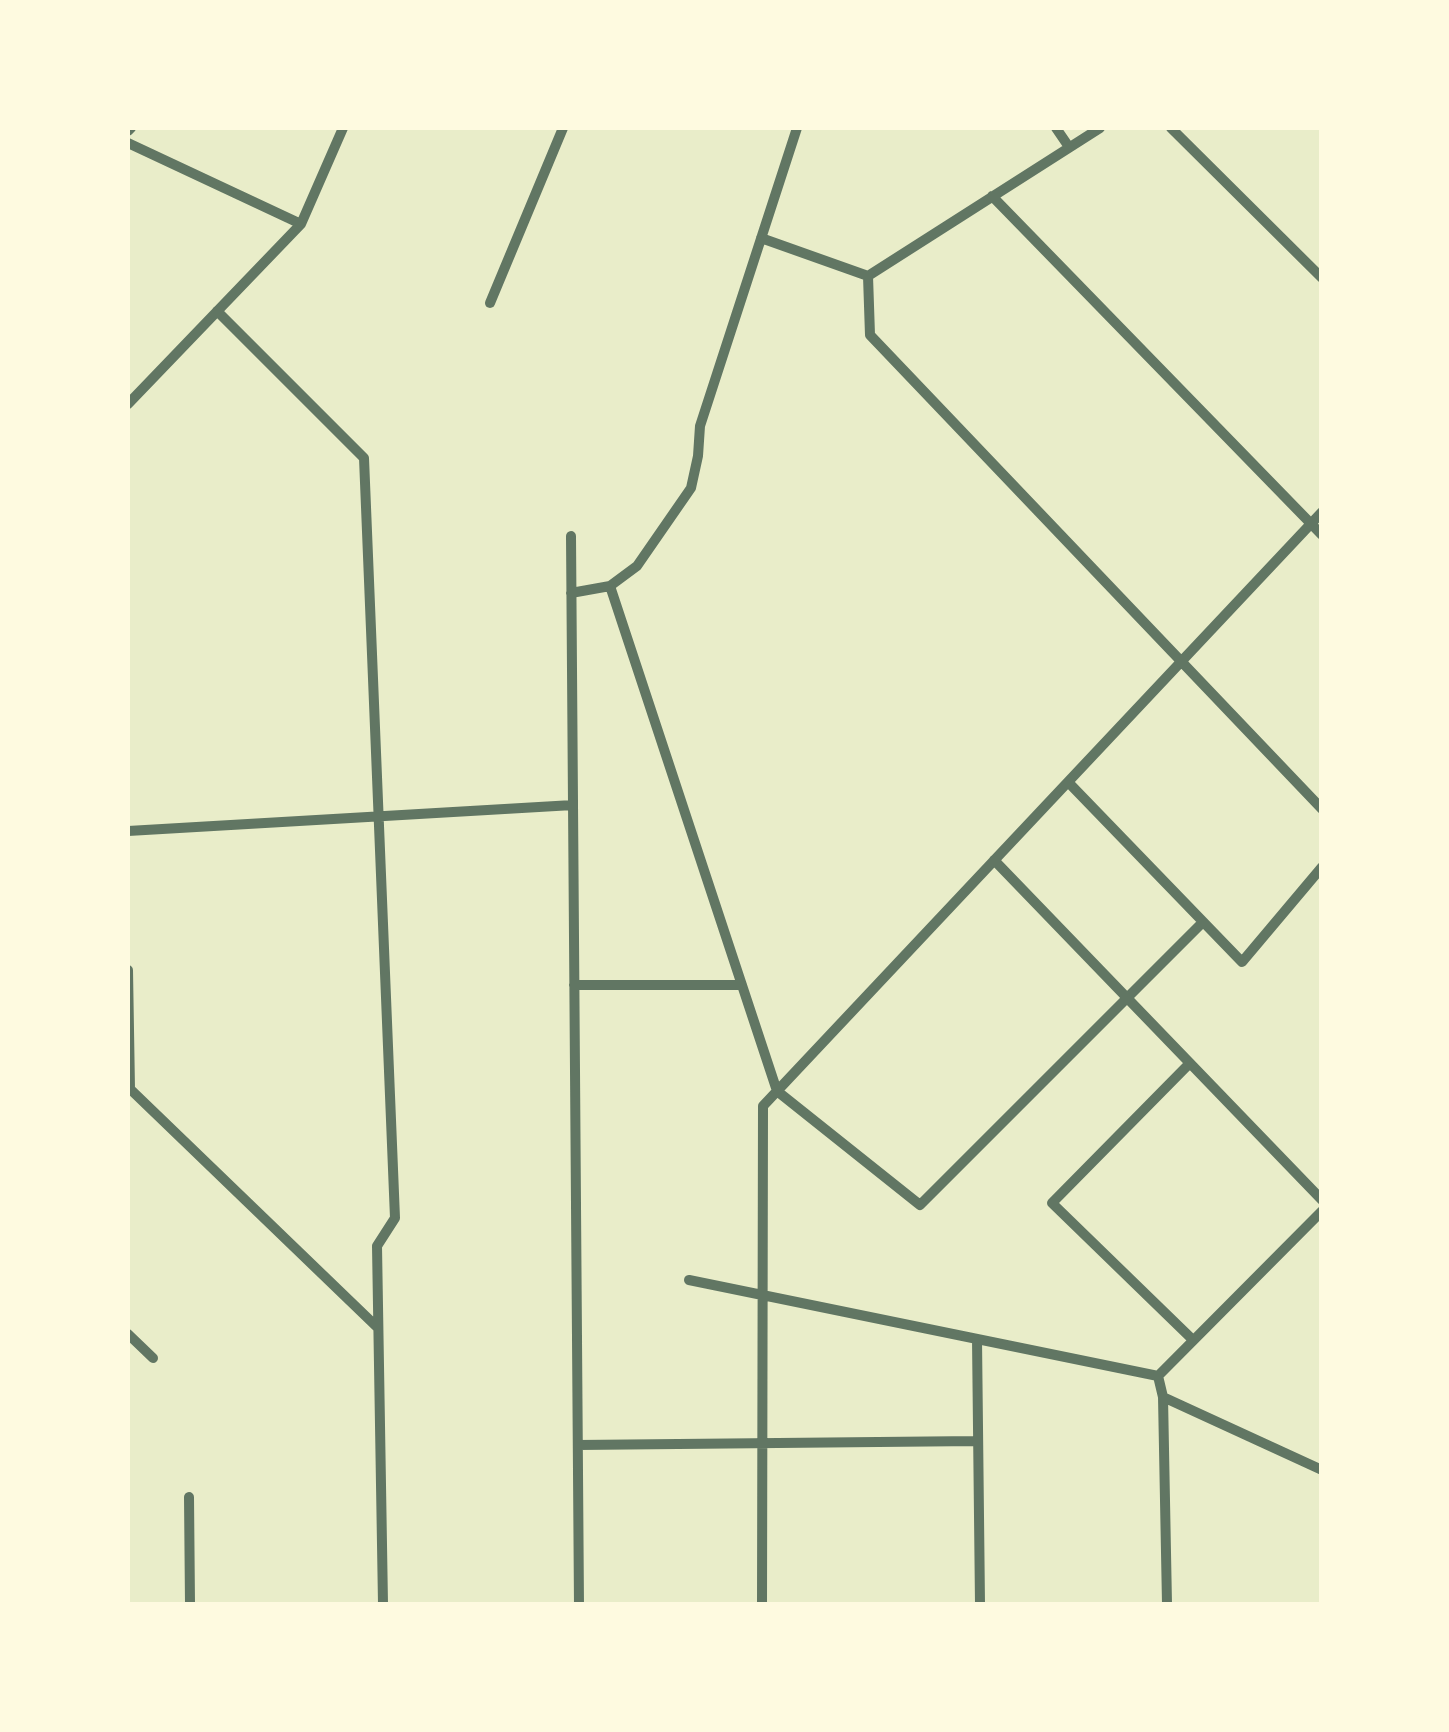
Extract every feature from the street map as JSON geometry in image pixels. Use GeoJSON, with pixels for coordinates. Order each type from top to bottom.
{"type":"FeatureCollection","features":[{"type":"Feature","properties":{"kind":"street"},"geometry":{"type":"LineString","coordinates":[[128,404],[302,224],[343,128]]}},
{"type":"Feature","properties":{"kind":"street"},"geometry":{"type":"LineString","coordinates":[[490,303],[563,128]]}},
{"type":"Feature","properties":{"kind":"street"},"geometry":{"type":"LineString","coordinates":[[571,594],[610,586],[637,566],[691,488],[700,426],[797,128]]}},
{"type":"Feature","properties":{"kind":"street"},"geometry":{"type":"LineString","coordinates":[[1057,128],[1069,147]]}},
{"type":"Feature","properties":{"kind":"street"},"geometry":{"type":"LineString","coordinates":[[868,276],[1100,128]]}},
{"type":"Feature","properties":{"kind":"street"},"geometry":{"type":"LineString","coordinates":[[1171,128],[1322,278]]}},
{"type":"Feature","properties":{"kind":"street"},"geometry":{"type":"LineString","coordinates":[[128,143],[302,224]]}},
{"type":"Feature","properties":{"kind":"street"},"geometry":{"type":"LineString","coordinates":[[992,196],[1322,535]]}},
{"type":"Feature","properties":{"kind":"street"},"geometry":{"type":"LineString","coordinates":[[761,238],[868,276]]}},
{"type":"Feature","properties":{"kind":"street"},"geometry":{"type":"LineString","coordinates":[[868,276],[870,335],[1322,809]]}},
{"type":"Feature","properties":{"kind":"street"},"geometry":{"type":"LineString","coordinates":[[217,311],[364,458],[395,1218],[376,1246],[382,1604]]}},
{"type":"Feature","properties":{"kind":"street"},"geometry":{"type":"LineString","coordinates":[[762,1604],[763,1106],[1322,512]]}},
{"type":"Feature","properties":{"kind":"street"},"geometry":{"type":"LineString","coordinates":[[571,536],[579,1604]]}},
{"type":"Feature","properties":{"kind":"street"},"geometry":{"type":"LineString","coordinates":[[610,586],[777,1091],[920,1205],[1203,922]]}},
{"type":"Feature","properties":{"kind":"street"},"geometry":{"type":"LineString","coordinates":[[1068,782],[1242,962],[1322,867]]}},
{"type":"Feature","properties":{"kind":"street"},"geometry":{"type":"LineString","coordinates":[[128,831],[573,805]]}},
{"type":"Feature","properties":{"kind":"street"},"geometry":{"type":"LineString","coordinates":[[994,860],[1322,1200]]}},
{"type":"Feature","properties":{"kind":"street"},"geometry":{"type":"LineString","coordinates":[[128,970],[129,1088],[378,1328]]}},
{"type":"Feature","properties":{"kind":"street"},"geometry":{"type":"LineString","coordinates":[[574,984],[742,985]]}},
{"type":"Feature","properties":{"kind":"street"},"geometry":{"type":"LineString","coordinates":[[1190,1063],[1052,1203],[1194,1340]]}},
{"type":"Feature","properties":{"kind":"street"},"geometry":{"type":"LineString","coordinates":[[1158,1376],[1322,1211]]}},
{"type":"Feature","properties":{"kind":"street"},"geometry":{"type":"LineString","coordinates":[[689,1280],[1158,1376]]}},
{"type":"Feature","properties":{"kind":"street"},"geometry":{"type":"LineString","coordinates":[[128,1334],[154,1358]]}},
{"type":"Feature","properties":{"kind":"street"},"geometry":{"type":"LineString","coordinates":[[976,1339],[980,1604]]}},
{"type":"Feature","properties":{"kind":"street"},"geometry":{"type":"LineString","coordinates":[[1158,1376],[1163,1396],[1167,1604]]}},
{"type":"Feature","properties":{"kind":"street"},"geometry":{"type":"LineString","coordinates":[[1163,1396],[1322,1470]]}},
{"type":"Feature","properties":{"kind":"street"},"geometry":{"type":"LineString","coordinates":[[578,1445],[978,1441]]}},
{"type":"Feature","properties":{"kind":"street"},"geometry":{"type":"LineString","coordinates":[[189,1497],[190,1604]]}}]}
